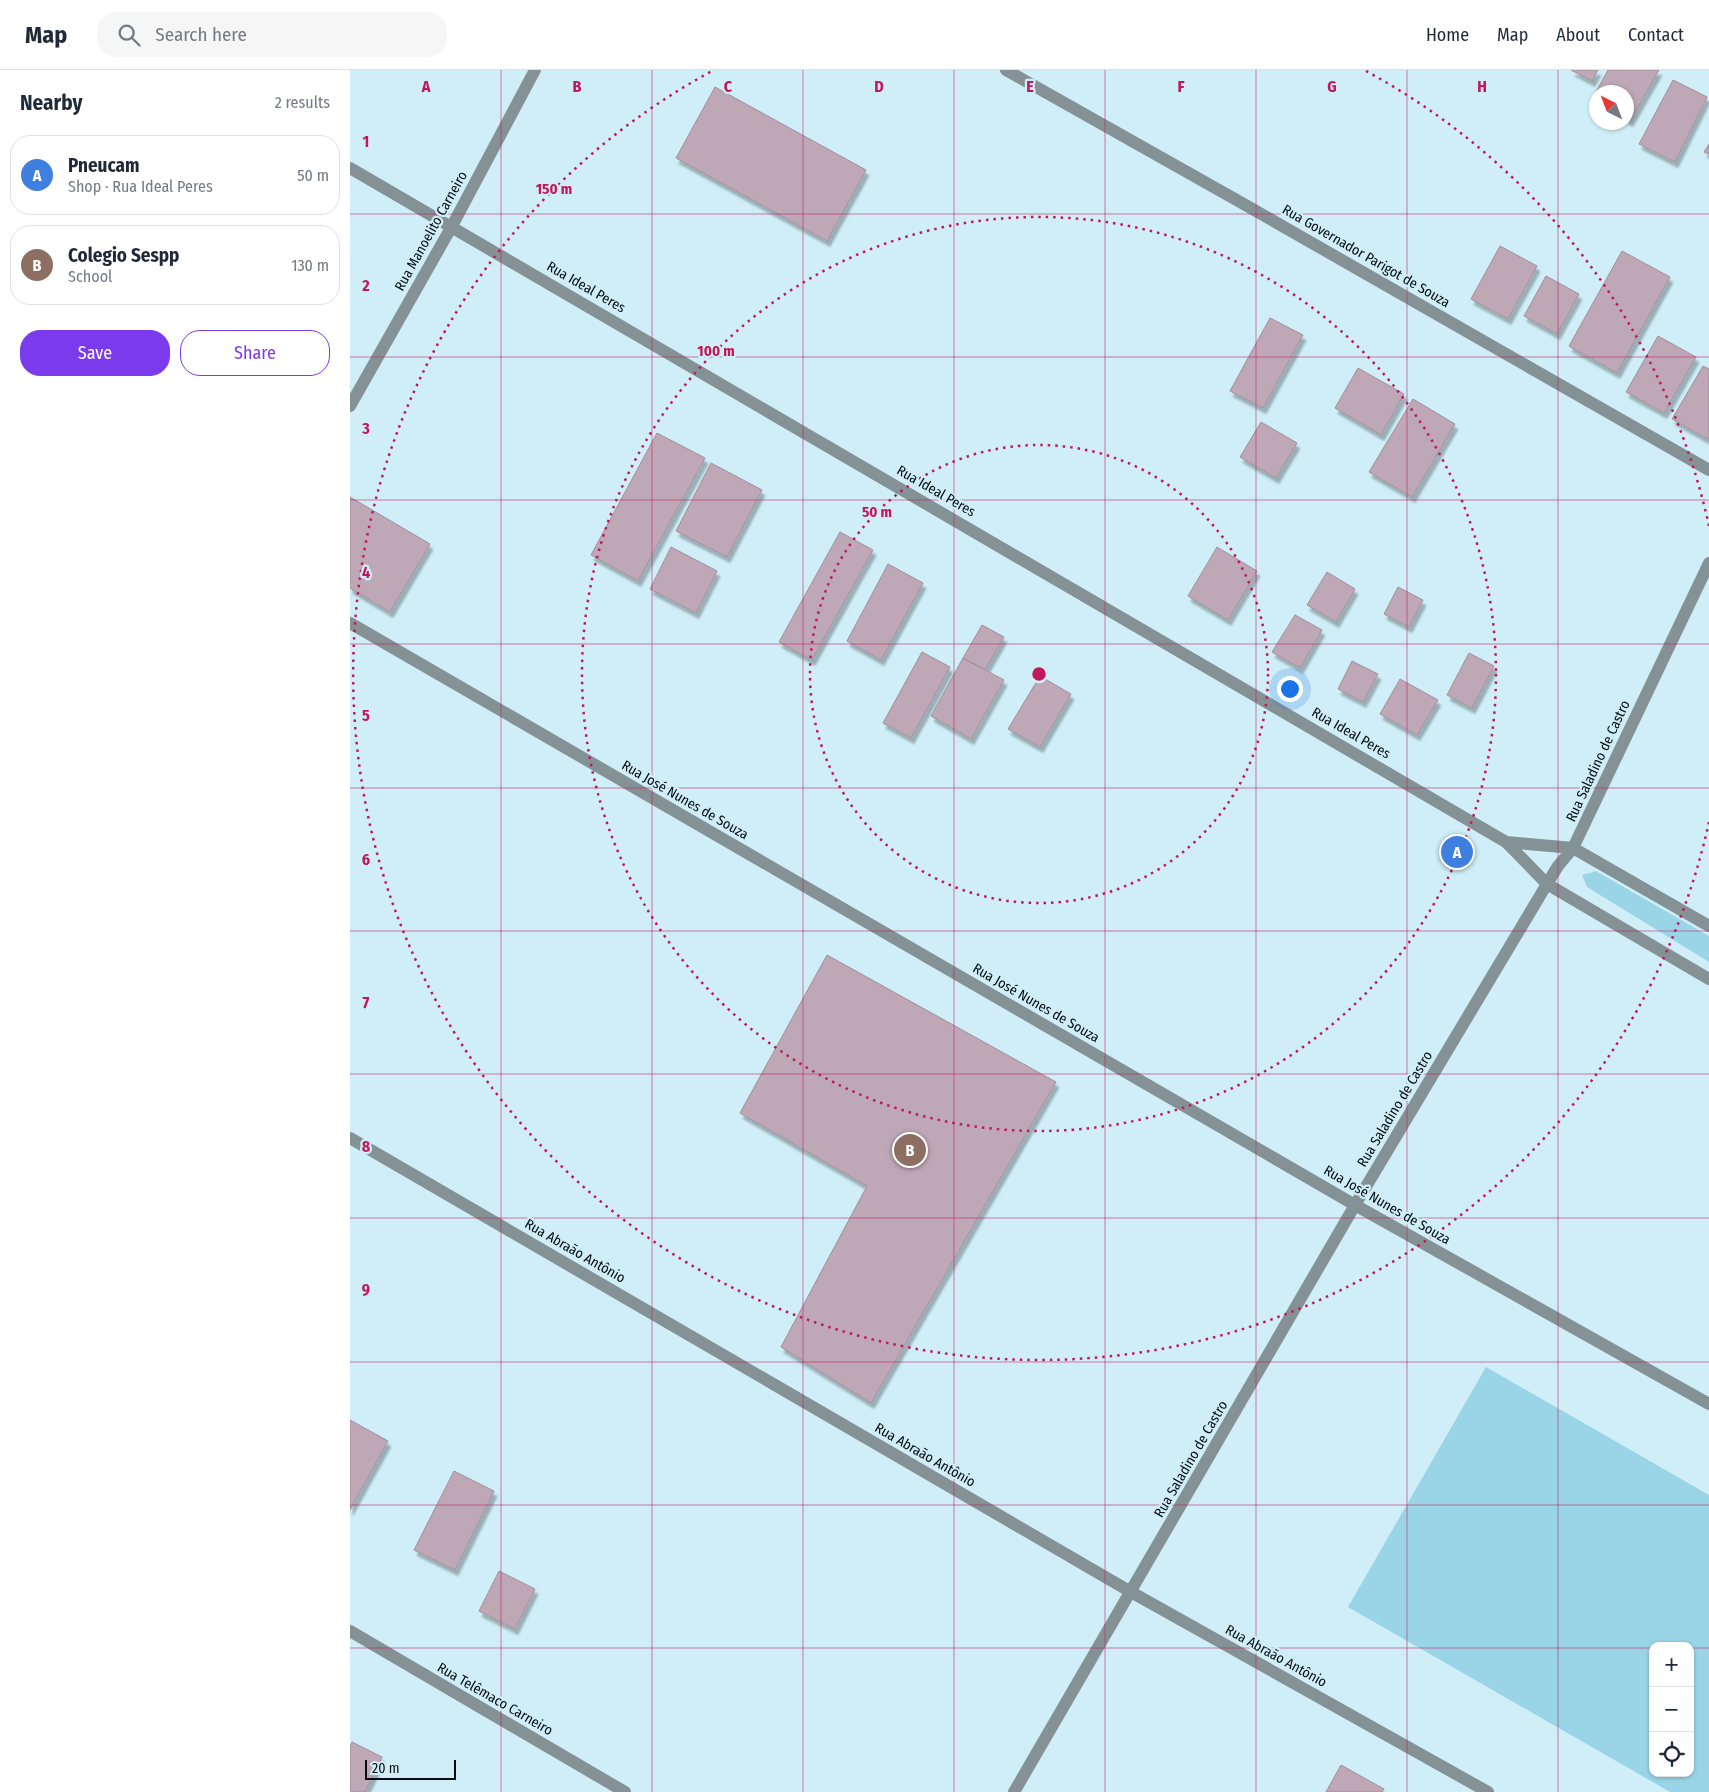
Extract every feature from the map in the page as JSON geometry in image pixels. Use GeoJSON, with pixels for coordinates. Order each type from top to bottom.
{"type":"FeatureCollection","features":[{"type":"Feature","properties":{"kind":"street","name":"Rua Manoelito Carneiro"},"geometry":{"type":"LineString","coordinates":[[350,406],[452,226],[535,70]]}},
{"type":"Feature","properties":{"kind":"street","name":"Rua Governador Parigot de Souza"},"geometry":{"type":"LineString","coordinates":[[1006,70],[1709,470]]}},
{"type":"Feature","properties":{"kind":"street","name":"Rua Ideal Peres"},"geometry":{"type":"LineString","coordinates":[[350,168],[1506,842],[1546,884],[1709,979]]}},
{"type":"Feature","properties":{"kind":"street","name":"Rua Saladino de Castro"},"geometry":{"type":"LineString","coordinates":[[1014,1792],[1355,1204],[1546,884],[1573,848],[1709,563]]}},
{"type":"Feature","properties":{"kind":"street","name":"Rua José Nunes de Souza"},"geometry":{"type":"LineString","coordinates":[[350,623],[1355,1204],[1709,1404]]}},
{"type":"Feature","properties":{"kind":"street","name":"Rua Ideal Peres"},"geometry":{"type":"LineString","coordinates":[[1506,842],[1573,848],[1709,926]]}},
{"type":"Feature","properties":{"kind":"street","name":"Rua Abraão Antônio"},"geometry":{"type":"LineString","coordinates":[[350,1138],[1131,1592],[1488,1792]]}},
{"type":"Feature","properties":{"kind":"street","name":"Rua Telêmaco Carneiro"},"geometry":{"type":"LineString","coordinates":[[350,1631],[626,1792]]}},
{"type":"Feature","properties":{"kind":"shaded area"},"geometry":{"type":"Polygon","coordinates":[[[1596,871],[1709,936],[1709,962],[1587,887],[1582,875],[1596,871]]]}},
{"type":"Feature","properties":{"kind":"shaded area"},"geometry":{"type":"Polygon","coordinates":[[[1486,1367],[1709,1495],[1709,1792],[1670,1792],[1348,1607],[1486,1367]]]}},
{"type":"Feature","properties":{"kind":"building"},"geometry":{"type":"Polygon","coordinates":[[[1571,70],[1598,70],[1592,81],[1571,70]]]}},
{"type":"Feature","properties":{"kind":"building"},"geometry":{"type":"Polygon","coordinates":[[[1608,70],[1659,70],[1634,114],[1634,85],[1600,85],[1608,70]]]}},
{"type":"Feature","properties":{"kind":"building"},"geometry":{"type":"Polygon","coordinates":[[[1673,80],[1707,97],[1675,162],[1639,144],[1673,80]]]}},
{"type":"Feature","properties":{"kind":"building"},"geometry":{"type":"Polygon","coordinates":[[[715,87],[866,170],[827,241],[676,158],[715,87]]]}},
{"type":"Feature","properties":{"kind":"building"},"geometry":{"type":"Polygon","coordinates":[[[1709,144],[1709,154],[1704,152],[1709,144]]]}},
{"type":"Feature","properties":{"kind":"building"},"geometry":{"type":"Polygon","coordinates":[[[1500,246],[1537,266],[1508,319],[1471,299],[1500,246]]]}},
{"type":"Feature","properties":{"kind":"building"},"geometry":{"type":"Polygon","coordinates":[[[1622,251],[1670,277],[1617,373],[1569,346],[1622,251]]]}},
{"type":"Feature","properties":{"kind":"building"},"geometry":{"type":"Polygon","coordinates":[[[1546,276],[1579,294],[1557,334],[1524,316],[1546,276]]]}},
{"type":"Feature","properties":{"kind":"building"},"geometry":{"type":"Polygon","coordinates":[[[1270,318],[1303,335],[1263,408],[1230,391],[1270,318]]]}},
{"type":"Feature","properties":{"kind":"building"},"geometry":{"type":"Polygon","coordinates":[[[1658,336],[1696,357],[1664,413],[1626,392],[1658,336]]]}},
{"type":"Feature","properties":{"kind":"building"},"geometry":{"type":"Polygon","coordinates":[[[1703,366],[1709,369],[1709,440],[1672,419],[1703,366]]]}},
{"type":"Feature","properties":{"kind":"building"},"geometry":{"type":"Polygon","coordinates":[[[1358,368],[1404,394],[1381,435],[1335,408],[1358,368]]]}},
{"type":"Feature","properties":{"kind":"building"},"geometry":{"type":"Polygon","coordinates":[[[1413,399],[1455,424],[1412,497],[1369,472],[1413,399]]]}},
{"type":"Feature","properties":{"kind":"building"},"geometry":{"type":"Polygon","coordinates":[[[1261,422],[1297,443],[1276,478],[1240,457],[1261,422]]]}},
{"type":"Feature","properties":{"kind":"building"},"geometry":{"type":"Polygon","coordinates":[[[657,433],[705,458],[638,581],[591,555],[657,433]]]}},
{"type":"Feature","properties":{"kind":"building"},"geometry":{"type":"Polygon","coordinates":[[[711,463],[762,490],[727,557],[676,531],[711,463]]]}},
{"type":"Feature","properties":{"kind":"building"},"geometry":{"type":"Polygon","coordinates":[[[350,497],[430,544],[390,612],[350,588],[350,497]]]}},
{"type":"Feature","properties":{"kind":"building"},"geometry":{"type":"Polygon","coordinates":[[[840,532],[873,550],[812,660],[779,642],[840,532]]]}},
{"type":"Feature","properties":{"kind":"building"},"geometry":{"type":"Polygon","coordinates":[[[671,547],[717,571],[696,613],[650,589],[671,547]]]}},
{"type":"Feature","properties":{"kind":"building"},"geometry":{"type":"Polygon","coordinates":[[[1217,547],[1257,571],[1228,620],[1188,596],[1217,547]]]}},
{"type":"Feature","properties":{"kind":"building"},"geometry":{"type":"Polygon","coordinates":[[[888,564],[923,583],[881,660],[847,641],[888,564]]]}},
{"type":"Feature","properties":{"kind":"building"},"geometry":{"type":"Polygon","coordinates":[[[1327,572],[1355,589],[1336,622],[1307,605],[1327,572]]]}},
{"type":"Feature","properties":{"kind":"building"},"geometry":{"type":"Polygon","coordinates":[[[1398,587],[1423,600],[1409,627],[1384,614],[1398,587]]]}},
{"type":"Feature","properties":{"kind":"building"},"geometry":{"type":"Polygon","coordinates":[[[1295,615],[1322,630],[1300,668],[1272,652],[1295,615]]]}},
{"type":"Feature","properties":{"kind":"building"},"geometry":{"type":"Polygon","coordinates":[[[982,625],[1004,637],[985,670],[963,658],[982,625]]]}},
{"type":"Feature","properties":{"kind":"building"},"geometry":{"type":"Polygon","coordinates":[[[922,652],[950,667],[911,738],[883,723],[922,652]]]}},
{"type":"Feature","properties":{"kind":"building"},"geometry":{"type":"Polygon","coordinates":[[[1469,653],[1494,666],[1472,708],[1447,695],[1469,653]]]}},
{"type":"Feature","properties":{"kind":"building"},"geometry":{"type":"Polygon","coordinates":[[[963,658],[1004,680],[971,739],[931,716],[963,658]]]}},
{"type":"Feature","properties":{"kind":"building"},"geometry":{"type":"Polygon","coordinates":[[[1352,661],[1378,674],[1363,702],[1338,689],[1352,661]]]}},
{"type":"Feature","properties":{"kind":"building"},"geometry":{"type":"Polygon","coordinates":[[[1040,676],[1071,694],[1040,747],[1008,729],[1040,676]]]}},
{"type":"Feature","properties":{"kind":"building"},"geometry":{"type":"Polygon","coordinates":[[[1400,679],[1438,700],[1417,735],[1380,714],[1400,679]]]}},
{"type":"Feature","properties":{"kind":"building"},"geometry":{"type":"Polygon","coordinates":[[[827,955],[1056,1082],[871,1403],[781,1347],[867,1186],[740,1113],[827,955]]]}},
{"type":"Feature","properties":{"kind":"building"},"geometry":{"type":"Polygon","coordinates":[[[350,1420],[388,1441],[350,1510],[350,1420]]]}},
{"type":"Feature","properties":{"kind":"building"},"geometry":{"type":"Polygon","coordinates":[[[454,1471],[494,1491],[455,1570],[414,1550],[454,1471]]]}},
{"type":"Feature","properties":{"kind":"building"},"geometry":{"type":"Polygon","coordinates":[[[499,1571],[535,1589],[515,1629],[479,1611],[499,1571]]]}},
{"type":"Feature","properties":{"kind":"building"},"geometry":{"type":"Polygon","coordinates":[[[352,1742],[382,1757],[365,1792],[350,1792],[350,1747],[352,1742]]]}},
{"type":"Feature","properties":{"kind":"building"},"geometry":{"type":"Polygon","coordinates":[[[1341,1765],[1384,1789],[1382,1792],[1326,1792],[1341,1765]]]}},
{"type":"Feature","properties":{"kind":"place","name":"Pneucam"},"geometry":{"type":"Point","coordinates":[1457,852]}},
{"type":"Feature","properties":{"kind":"place","name":"Colegio Sespp"},"geometry":{"type":"Point","coordinates":[910,1150]}}]}
